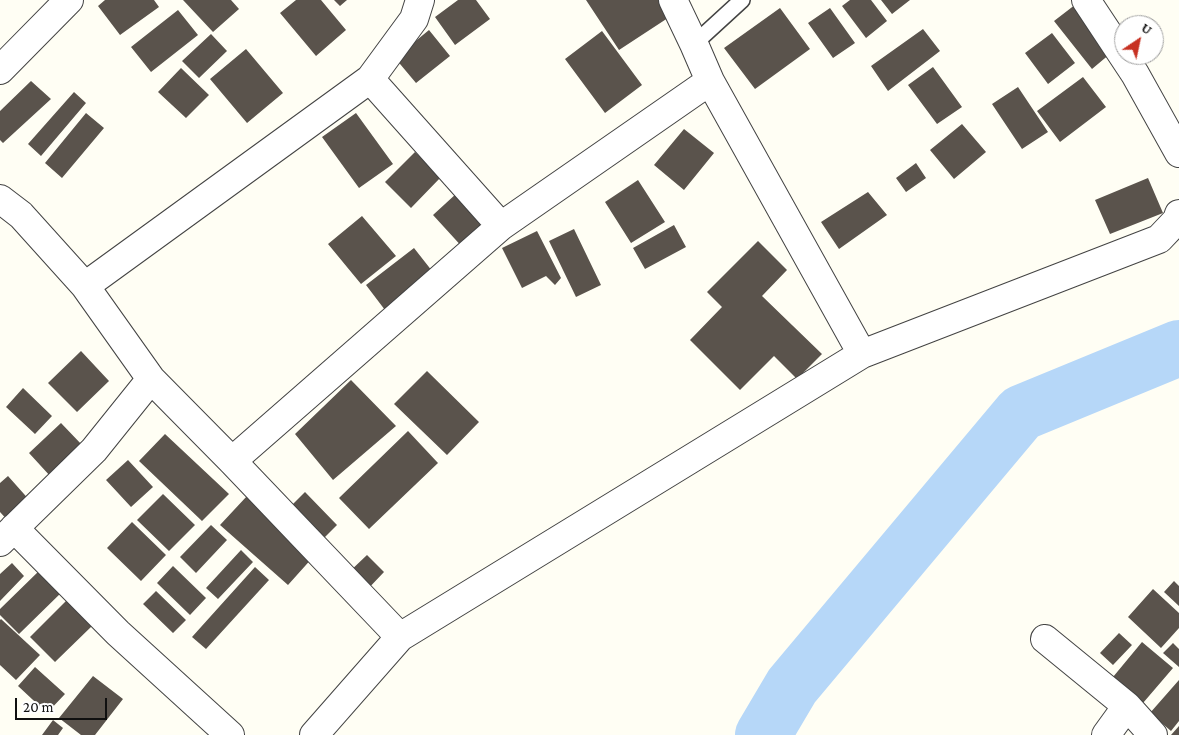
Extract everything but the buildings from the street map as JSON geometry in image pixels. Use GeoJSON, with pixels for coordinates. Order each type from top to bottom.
{"type":"FeatureCollection","features":[{"type":"Feature","properties":{"kind":"street"},"geometry":{"type":"LineString","coordinates":[[0,70],[69,0]]}},
{"type":"Feature","properties":{"kind":"street"},"geometry":{"type":"LineString","coordinates":[[85,286],[370,79],[414,19],[420,0]]}},
{"type":"Feature","properties":{"kind":"street"},"geometry":{"type":"LineString","coordinates":[[673,0],[710,82],[862,354]]}},
{"type":"Feature","properties":{"kind":"street"},"geometry":{"type":"LineString","coordinates":[[1086,0],[1134,74],[1179,153]]}},
{"type":"Feature","properties":{"kind":"street"},"geometry":{"type":"LineString","coordinates":[[370,79],[501,226]]}},
{"type":"Feature","properties":{"kind":"street"},"geometry":{"type":"LineString","coordinates":[[232,461],[501,226],[710,82]]}},
{"type":"Feature","properties":{"kind":"street"},"geometry":{"type":"LineString","coordinates":[[0,199],[21,215],[85,286],[151,379],[400,637]]}},
{"type":"Feature","properties":{"kind":"street"},"geometry":{"type":"LineString","coordinates":[[314,735],[400,637],[862,354],[1159,239],[1177,220],[1179,214]]}},
{"type":"Feature","properties":{"kind":"street"},"geometry":{"type":"LineString","coordinates":[[151,379],[94,450],[7,535],[118,632],[230,735]]}},
{"type":"Feature","properties":{"kind":"street"},"geometry":{"type":"LineString","coordinates":[[1044,639],[1127,706],[1153,735]]}},
{"type":"Feature","properties":{"kind":"street"},"geometry":{"type":"LineString","coordinates":[[1106,735],[1127,706]]}},
{"type":"Feature","properties":{"kind":"lane"},"geometry":{"type":"LineString","coordinates":[[694,44],[742,0]]}},
{"type":"Feature","properties":{"kind":"waterway"},"geometry":{"type":"LineString","coordinates":[[763,735],[792,686],[1021,413],[1179,348]]}}]}
